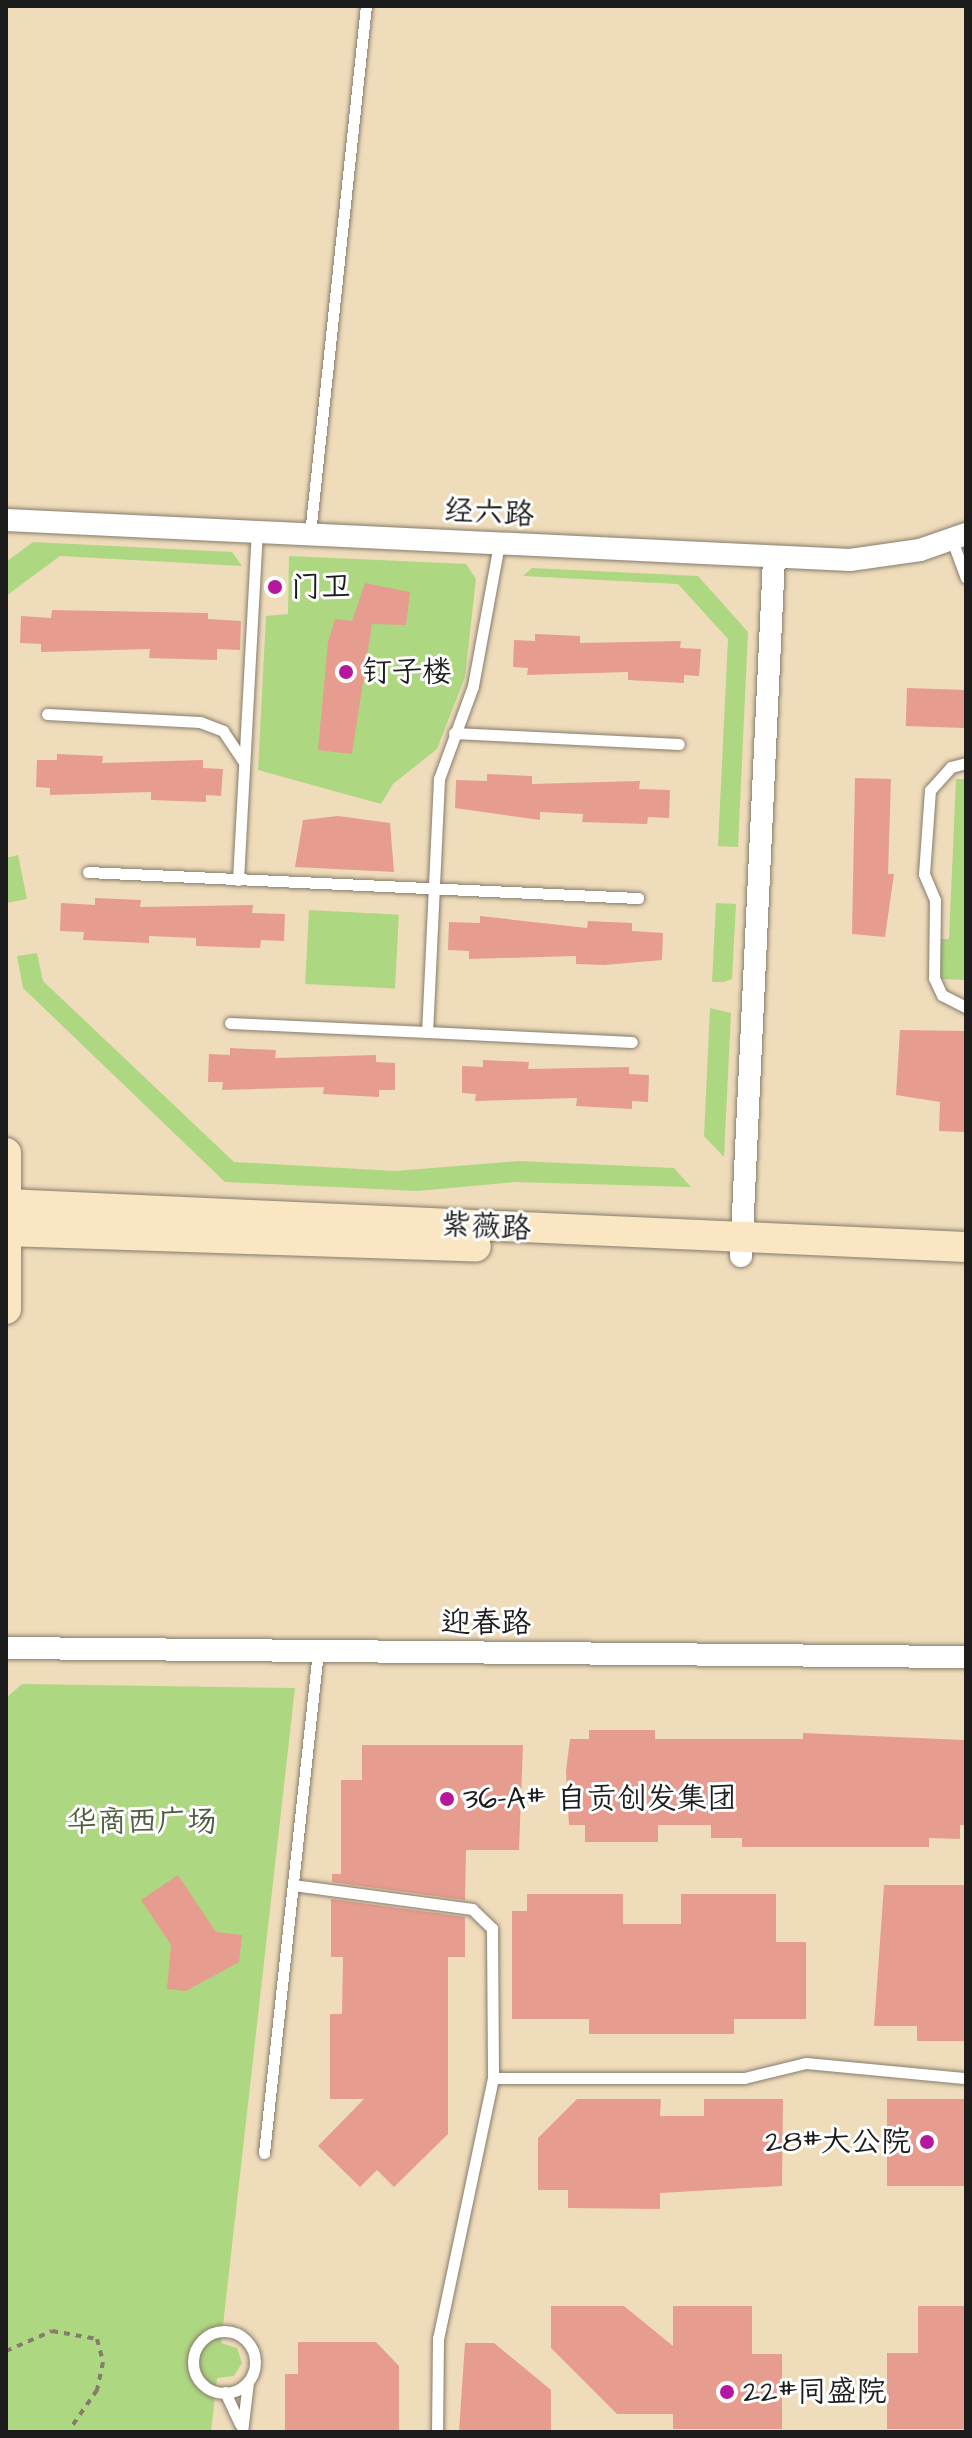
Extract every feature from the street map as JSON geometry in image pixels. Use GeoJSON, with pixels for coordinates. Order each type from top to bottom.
{"type":"FeatureCollection","features":[{"type":"Feature","properties":{"kind":"main road"},"geometry":{"type":"LineString","coordinates":[[6,1153],[6,1309]]}},
{"type":"Feature","properties":{"kind":"main road","name":"紫薇路"},"geometry":{"type":"LineString","coordinates":[[8,1217],[742,1246],[966,1247]]}},
{"type":"Feature","properties":{"kind":"main road","name":"紫薇路"},"geometry":{"type":"LineString","coordinates":[[742,1246],[966,1268]]}},
{"type":"Feature","properties":{"kind":"street","name":"经六路"},"geometry":{"type":"LineString","coordinates":[[6,520],[774,558],[880,558],[959,537]]}},
{"type":"Feature","properties":{"kind":"street"},"geometry":{"type":"LineString","coordinates":[[742,1246],[774,558]]}},
{"type":"Feature","properties":{"kind":"street","name":"迎春路"},"geometry":{"type":"LineString","coordinates":[[6,1648],[966,1657]]}},
{"type":"Feature","properties":{"kind":"lane"},"geometry":{"type":"LineString","coordinates":[[310,534],[366,6]]}},
{"type":"Feature","properties":{"kind":"lane"},"geometry":{"type":"LineString","coordinates":[[238,880],[257,531]]}},
{"type":"Feature","properties":{"kind":"lane"},"geometry":{"type":"LineString","coordinates":[[959,537],[966,578]]}},
{"type":"Feature","properties":{"kind":"lane"},"geometry":{"type":"LineString","coordinates":[[427,1032],[439,779],[476,674],[499,544]]}},
{"type":"Feature","properties":{"kind":"lane"},"geometry":{"type":"LineString","coordinates":[[47,714],[213,725],[233,740],[244,765]]}},
{"type":"Feature","properties":{"kind":"lane"},"geometry":{"type":"LineString","coordinates":[[454,733],[679,744]]}},
{"type":"Feature","properties":{"kind":"lane"},"geometry":{"type":"LineString","coordinates":[[966,763],[951,767],[930,790],[924,874],[935,900],[934,978],[942,995],[966,1007]]}},
{"type":"Feature","properties":{"kind":"lane"},"geometry":{"type":"LineString","coordinates":[[88,872],[638,898]]}},
{"type":"Feature","properties":{"kind":"lane"},"geometry":{"type":"LineString","coordinates":[[230,1023],[632,1042]]}},
{"type":"Feature","properties":{"kind":"lane"},"geometry":{"type":"LineString","coordinates":[[264,2153],[318,1651]]}},
{"type":"Feature","properties":{"kind":"lane"},"geometry":{"type":"LineString","coordinates":[[293,1885],[462,1907],[484,1917],[493,1939],[493,2078],[438,2338],[437,2432]]}},
{"type":"Feature","properties":{"kind":"lane"},"geometry":{"type":"LineString","coordinates":[[493,2078],[744,2078],[806,2063],[966,2078]]}},
{"type":"Feature","properties":{"kind":"lane"},"geometry":{"type":"LineString","coordinates":[[242,2432],[248,2382],[255,2365],[250,2344],[233,2332],[212,2334],[196,2348],[194,2369],[206,2386],[225,2392],[248,2382]]}},
{"type":"Feature","properties":{"kind":"lane"},"geometry":{"type":"LineString","coordinates":[[225,2392],[242,2432]]}},
{"type":"Feature","properties":{"kind":"path"},"geometry":{"type":"LineString","coordinates":[[6,2351],[52,2331],[97,2339],[103,2362],[97,2390],[72,2426]]}},
{"type":"Feature","properties":{"kind":"green space"},"geometry":{"type":"Polygon","coordinates":[[[33,542],[232,552],[242,566],[60,556],[6,596],[6,562],[33,542]]]}},
{"type":"Feature","properties":{"kind":"green space"},"geometry":{"type":"Polygon","coordinates":[[[289,556],[466,564],[476,579],[465,677],[437,749],[393,784],[381,804],[258,770],[266,616],[288,614],[289,556]]]}},
{"type":"Feature","properties":{"kind":"green space"},"geometry":{"type":"Polygon","coordinates":[[[532,568],[698,576],[748,632],[738,847],[718,846],[728,639],[678,584],[523,576],[532,568]]]}},
{"type":"Feature","properties":{"kind":"green space"},"geometry":{"type":"Polygon","coordinates":[[[956,779],[966,779],[966,980],[942,979],[939,968],[940,939],[949,939],[956,779]]]}},
{"type":"Feature","properties":{"kind":"green space"},"geometry":{"type":"Polygon","coordinates":[[[18,855],[27,899],[7,903],[6,858],[18,855]]]}},
{"type":"Feature","properties":{"kind":"green space"},"geometry":{"type":"Polygon","coordinates":[[[716,903],[736,904],[732,979],[724,982],[712,982],[716,903]]]}},
{"type":"Feature","properties":{"kind":"green space"},"geometry":{"type":"Polygon","coordinates":[[[309,910],[399,915],[395,989],[305,984],[309,910]]]}},
{"type":"Feature","properties":{"kind":"green space"},"geometry":{"type":"Polygon","coordinates":[[[37,953],[43,981],[234,1162],[395,1171],[518,1161],[674,1168],[691,1187],[515,1182],[418,1191],[225,1182],[23,988],[17,956],[37,953]]]}},
{"type":"Feature","properties":{"kind":"green space"},"geometry":{"type":"Polygon","coordinates":[[[710,1008],[731,1013],[724,1157],[704,1136],[710,1008]]]}},
{"type":"Feature","properties":{"kind":"green space","name":"华商西广场"},"geometry":{"type":"Polygon","coordinates":[[[22,1684],[295,1688],[221,2343],[237,2348],[242,2363],[234,2376],[217,2378],[211,2432],[6,2432],[6,1698],[22,1684]]]}},
{"type":"Feature","properties":{"kind":"building","name":"钉子楼"},"geometry":{"type":"Polygon","coordinates":[[[365,583],[410,592],[406,625],[372,624],[352,754],[318,750],[328,642],[335,619],[352,621],[365,583]]]}},
{"type":"Feature","properties":{"kind":"building"},"geometry":{"type":"Polygon","coordinates":[[[52,610],[208,613],[208,619],[241,621],[240,650],[217,649],[217,660],[149,658],[150,649],[41,652],[41,644],[20,643],[21,616],[51,618],[52,610]]]}},
{"type":"Feature","properties":{"kind":"building"},"geometry":{"type":"Polygon","coordinates":[[[535,634],[580,636],[580,643],[681,641],[680,648],[701,649],[699,676],[684,675],[684,683],[628,680],[628,672],[527,675],[528,668],[513,667],[514,640],[535,641],[535,634]]]}},
{"type":"Feature","properties":{"kind":"building"},"geometry":{"type":"Polygon","coordinates":[[[907,688],[966,690],[965,728],[906,726],[907,688]]]}},
{"type":"Feature","properties":{"kind":"building"},"geometry":{"type":"Polygon","coordinates":[[[57,754],[103,756],[102,763],[203,760],[203,768],[223,769],[221,796],[206,795],[206,802],[151,800],[151,792],[50,795],[50,788],[36,787],[37,760],[57,760],[57,754]]]}},
{"type":"Feature","properties":{"kind":"building"},"geometry":{"type":"Polygon","coordinates":[[[487,774],[532,776],[532,784],[640,781],[639,789],[670,790],[669,818],[648,817],[647,824],[582,822],[583,814],[540,812],[540,820],[455,808],[456,780],[487,781],[487,774]]]}},
{"type":"Feature","properties":{"kind":"building"},"geometry":{"type":"Polygon","coordinates":[[[855,778],[891,779],[888,874],[894,874],[885,937],[852,934],[855,778]]]}},
{"type":"Feature","properties":{"kind":"building"},"geometry":{"type":"Polygon","coordinates":[[[338,816],[390,823],[394,872],[295,867],[303,820],[338,816]]]}},
{"type":"Feature","properties":{"kind":"building"},"geometry":{"type":"Polygon","coordinates":[[[95,898],[141,900],[140,907],[253,905],[252,913],[285,914],[284,941],[261,940],[260,948],[196,946],[196,938],[149,936],[149,943],[83,940],[84,932],[60,931],[61,903],[95,905],[95,898]]]}},
{"type":"Feature","properties":{"kind":"building"},"geometry":{"type":"Polygon","coordinates":[[[480,916],[587,928],[588,921],[632,923],[632,931],[663,933],[662,960],[604,965],[576,964],[576,956],[469,959],[469,951],[448,950],[449,922],[480,923],[480,916]]]}},
{"type":"Feature","properties":{"kind":"building"},"geometry":{"type":"Polygon","coordinates":[[[900,1030],[966,1031],[966,1132],[939,1131],[940,1102],[896,1095],[900,1030]]]}},
{"type":"Feature","properties":{"kind":"building"},"geometry":{"type":"Polygon","coordinates":[[[230,1048],[276,1050],[275,1058],[376,1055],[376,1062],[395,1063],[395,1090],[379,1090],[379,1097],[323,1094],[324,1087],[222,1090],[223,1082],[208,1082],[209,1054],[230,1055],[230,1048]]]}},
{"type":"Feature","properties":{"kind":"building"},"geometry":{"type":"Polygon","coordinates":[[[483,1060],[529,1062],[528,1069],[629,1067],[629,1074],[649,1075],[648,1102],[632,1101],[632,1109],[576,1106],[577,1098],[475,1101],[476,1094],[462,1093],[462,1066],[483,1067],[483,1060]]]}},
{"type":"Feature","properties":{"kind":"building"},"geometry":{"type":"Polygon","coordinates":[[[589,1730],[655,1730],[655,1739],[803,1739],[803,1733],[964,1740],[966,1825],[960,1825],[960,1839],[929,1838],[929,1847],[742,1847],[742,1838],[711,1838],[711,1825],[658,1825],[658,1842],[585,1842],[585,1825],[569,1825],[566,1771],[570,1739],[589,1739],[589,1730]]]}},
{"type":"Feature","properties":{"kind":"building"},"geometry":{"type":"Polygon","coordinates":[[[362,1745],[523,1745],[519,1850],[466,1850],[465,1900],[332,1882],[332,1874],[341,1874],[341,1780],[362,1780],[362,1745]]]}},
{"type":"Feature","properties":{"kind":"building"},"geometry":{"type":"Polygon","coordinates":[[[178,1875],[216,1932],[242,1935],[239,1962],[186,1991],[167,1989],[171,1945],[141,1900],[178,1875]]]}},
{"type":"Feature","properties":{"kind":"building"},"geometry":{"type":"Polygon","coordinates":[[[884,1885],[966,1885],[966,2041],[917,2041],[917,2026],[874,2026],[884,1885]]]}},
{"type":"Feature","properties":{"kind":"building"},"geometry":{"type":"Polygon","coordinates":[[[527,1894],[623,1894],[623,1924],[681,1924],[681,1894],[776,1894],[776,1942],[806,1942],[806,2019],[734,2019],[734,2034],[589,2034],[589,2019],[512,2019],[512,1911],[527,1911],[527,1894]]]}},
{"type":"Feature","properties":{"kind":"building"},"geometry":{"type":"Polygon","coordinates":[[[331,1899],[465,1917],[465,1957],[448,1957],[448,2134],[394,2187],[377,2170],[360,2187],[318,2146],[364,2099],[330,2099],[330,2014],[342,2014],[343,1957],[331,1957],[331,1899]]]}},
{"type":"Feature","properties":{"kind":"building"},"geometry":{"type":"Polygon","coordinates":[[[577,2099],[661,2099],[660,2116],[704,2116],[704,2099],[783,2099],[782,2186],[660,2193],[660,2209],[568,2208],[568,2190],[538,2190],[538,2138],[577,2099]]]}},
{"type":"Feature","properties":{"kind":"building","name":"28#大公院"},"geometry":{"type":"Polygon","coordinates":[[[887,2099],[966,2099],[966,2186],[887,2186],[887,2099]]]}},
{"type":"Feature","properties":{"kind":"building"},"geometry":{"type":"Polygon","coordinates":[[[551,2306],[624,2306],[673,2346],[673,2306],[752,2306],[752,2354],[782,2354],[782,2429],[673,2429],[673,2414],[617,2414],[551,2348],[551,2306]]]}},
{"type":"Feature","properties":{"kind":"building"},"geometry":{"type":"Polygon","coordinates":[[[918,2306],[966,2306],[966,2429],[887,2429],[887,2353],[918,2353],[918,2306]]]}},
{"type":"Feature","properties":{"kind":"building"},"geometry":{"type":"Polygon","coordinates":[[[298,2342],[376,2342],[399,2366],[399,2432],[285,2432],[285,2374],[298,2374],[298,2342]]]}},
{"type":"Feature","properties":{"kind":"building"},"geometry":{"type":"Polygon","coordinates":[[[465,2343],[494,2343],[551,2390],[551,2432],[459,2432],[465,2343]]]}},
{"type":"Feature","properties":{"kind":"place","name":"门卫"},"geometry":{"type":"Point","coordinates":[275,587]}},
{"type":"Feature","properties":{"kind":"place","name":"钉子楼"},"geometry":{"type":"Point","coordinates":[346,672]}},
{"type":"Feature","properties":{"kind":"place","name":"36-A# 自贡创发集团"},"geometry":{"type":"Point","coordinates":[447,1799]}},
{"type":"Feature","properties":{"kind":"place","name":"28#大公院"},"geometry":{"type":"Point","coordinates":[927,2142]}},
{"type":"Feature","properties":{"kind":"place","name":"22#同盛院"},"geometry":{"type":"Point","coordinates":[727,2392]}}]}
